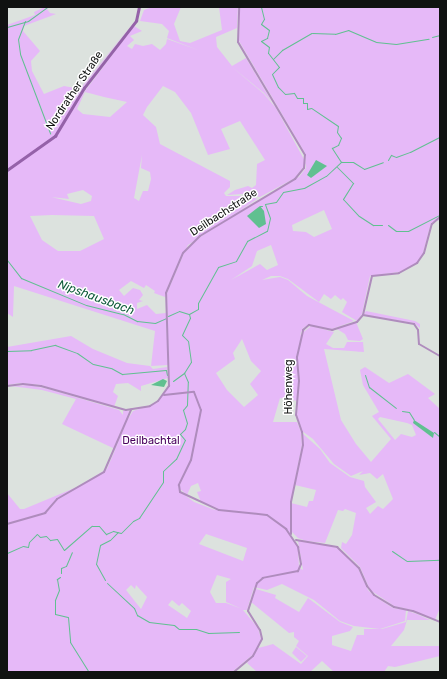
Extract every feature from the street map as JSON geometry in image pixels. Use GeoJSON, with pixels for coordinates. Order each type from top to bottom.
{"type":"FeatureCollection","features":[{"type":"Feature","properties":{"kind":"main road","name":"Nordrather Straße"},"geometry":{"type":"LineString","coordinates":[[7,170],[55,136],[84,88],[136,21],[139,7]]}},
{"type":"Feature","properties":{"kind":"street","name":"Deilbachstraße"},"geometry":{"type":"LineString","coordinates":[[164,395],[169,381],[166,293],[183,253],[194,241],[236,213],[295,179],[307,162],[305,155],[238,42],[239,7]]}},
{"type":"Feature","properties":{"kind":"street"},"geometry":{"type":"LineString","coordinates":[[440,217],[432,224],[424,253],[417,263],[399,273],[372,276],[363,315],[414,324],[418,330],[419,344],[440,356]]}},
{"type":"Feature","properties":{"kind":"street","name":"Höhenweg"},"geometry":{"type":"LineString","coordinates":[[291,534],[290,502],[303,445],[302,432],[296,415],[299,401],[298,342],[307,326],[332,330],[345,324],[357,322],[363,315]]}},
{"type":"Feature","properties":{"kind":"street"},"geometry":{"type":"LineString","coordinates":[[7,386],[24,384],[41,386],[120,410],[132,410],[150,406],[164,395],[194,392],[202,416],[195,432],[191,460],[179,485],[180,492],[219,510],[267,515],[291,534],[296,540],[300,553],[300,569],[291,574],[262,578],[256,583],[248,611],[260,630],[262,639],[253,656],[234,672]]}},
{"type":"Feature","properties":{"kind":"street"},"geometry":{"type":"LineString","coordinates":[[7,524],[40,516],[57,499],[104,472],[132,410]]}},
{"type":"Feature","properties":{"kind":"street"},"geometry":{"type":"LineString","coordinates":[[296,540],[337,547],[359,568],[367,586],[374,595],[394,607],[412,611],[440,622]]}},
{"type":"Feature","properties":{"kind":"green space"},"geometry":{"type":"Polygon","coordinates":[[[45,7],[49,7],[47,9],[50,13],[56,14],[24,26],[23,31],[40,51],[31,61],[32,71],[44,94],[64,86],[80,89],[133,23],[81,90],[77,97],[79,99],[134,26],[142,31],[130,36],[134,40],[127,46],[132,49],[135,44],[143,46],[152,44],[160,50],[166,44],[167,39],[198,50],[167,38],[169,31],[162,24],[140,21],[144,10],[152,7],[181,7],[174,24],[180,41],[190,43],[222,30],[219,7],[238,7],[237,28],[216,37],[217,47],[232,66],[246,58],[272,102],[264,93],[232,67],[264,94],[276,108],[306,163],[295,178],[260,197],[242,194],[227,195],[235,190],[248,186],[252,188],[256,185],[257,164],[265,160],[240,121],[221,129],[230,149],[208,155],[191,113],[175,92],[163,86],[147,107],[143,115],[156,127],[160,144],[230,181],[230,187],[224,193],[226,196],[252,196],[257,199],[188,245],[168,286],[165,297],[154,293],[155,291],[146,285],[144,288],[131,281],[119,290],[124,296],[133,288],[140,290],[143,295],[139,300],[143,301],[137,303],[137,309],[147,305],[156,314],[166,313],[168,365],[151,366],[155,331],[14,286],[13,317],[7,313],[7,25],[35,15],[34,12],[45,7]],[[85,92],[77,109],[83,114],[110,117],[127,102],[85,92]],[[142,155],[134,198],[139,201],[143,191],[148,191],[151,179],[150,172],[141,168],[142,155]],[[83,190],[67,194],[69,199],[51,197],[81,204],[91,201],[92,196],[83,190]],[[30,216],[42,240],[58,251],[80,251],[104,239],[94,216],[30,216]]]}},
{"type":"Feature","properties":{"kind":"green space","name":"Deilbachtal"},"geometry":{"type":"Polygon","coordinates":[[[240,7],[440,7],[440,221],[437,220],[431,223],[423,253],[417,263],[399,272],[370,276],[362,314],[357,321],[342,312],[347,302],[343,298],[341,300],[335,295],[331,299],[324,294],[319,302],[288,279],[280,276],[271,276],[262,280],[280,277],[288,280],[307,296],[354,321],[332,329],[308,325],[303,328],[300,335],[311,326],[334,332],[326,344],[333,348],[344,348],[347,342],[363,342],[364,352],[324,349],[341,420],[356,444],[371,462],[391,439],[372,416],[379,412],[363,385],[360,370],[365,367],[389,383],[408,374],[435,394],[428,398],[440,409],[440,608],[435,620],[412,610],[394,606],[370,590],[360,567],[341,548],[342,542],[346,544],[352,535],[356,513],[345,509],[343,511],[338,510],[325,543],[306,541],[298,538],[292,532],[291,503],[307,507],[309,501],[313,501],[316,490],[295,485],[303,445],[302,433],[320,449],[330,463],[350,477],[364,481],[365,487],[376,502],[366,508],[370,514],[378,506],[383,509],[393,499],[383,474],[377,479],[370,473],[359,475],[363,471],[351,476],[334,464],[313,439],[302,431],[297,415],[300,380],[298,401],[280,398],[273,422],[297,422],[301,432],[302,445],[290,506],[290,535],[298,547],[299,568],[303,570],[298,541],[332,546],[340,550],[358,568],[368,590],[374,596],[393,608],[406,610],[405,621],[380,629],[354,626],[340,621],[314,600],[282,584],[267,590],[254,587],[247,610],[243,610],[258,628],[261,639],[255,653],[232,672],[7,672],[7,493],[20,509],[24,509],[77,487],[107,469],[120,438],[115,449],[62,424],[76,399],[42,390],[11,386],[30,385],[52,390],[119,410],[123,415],[123,411],[129,411],[128,419],[133,411],[157,403],[169,386],[167,293],[184,253],[196,240],[237,212],[299,177],[306,168],[305,153],[239,41],[240,7]],[[324,210],[292,225],[293,231],[306,232],[314,237],[332,229],[324,210]],[[271,245],[257,251],[252,266],[231,280],[260,264],[267,270],[278,265],[271,245]],[[242,339],[233,353],[235,359],[216,373],[227,390],[244,407],[258,395],[250,384],[261,371],[251,361],[242,339]],[[380,417],[378,419],[395,440],[401,434],[412,437],[416,435],[412,425],[380,417]],[[198,483],[191,486],[187,495],[180,489],[181,492],[194,502],[215,510],[217,508],[201,502],[197,492],[201,491],[198,483]],[[206,534],[199,544],[243,561],[247,548],[206,534]],[[217,575],[210,592],[216,603],[226,603],[242,609],[226,602],[226,582],[231,579],[217,575]],[[131,585],[126,590],[141,609],[147,597],[136,585],[135,589],[131,585]],[[172,600],[168,605],[187,618],[191,611],[182,603],[179,606],[172,600]]]}},
{"type":"Feature","properties":{"kind":"green space"},"geometry":{"type":"Polygon","coordinates":[[[366,311],[415,321],[420,324],[420,328],[414,323],[364,314],[366,311]]]}},
{"type":"Feature","properties":{"kind":"green space"},"geometry":{"type":"Polygon","coordinates":[[[356,322],[363,339],[360,341],[348,340],[345,334],[337,329],[356,322]]]}},
{"type":"Feature","properties":{"kind":"green space"},"geometry":{"type":"Polygon","coordinates":[[[71,336],[93,349],[127,363],[150,366],[153,369],[167,367],[168,378],[141,386],[141,391],[128,383],[116,384],[113,392],[118,396],[114,407],[41,385],[20,383],[7,385],[7,347],[71,336]]]}},
{"type":"Feature","properties":{"kind":"green space"},"geometry":{"type":"Polygon","coordinates":[[[256,589],[276,595],[275,598],[299,612],[308,598],[340,622],[353,627],[350,631],[332,636],[332,645],[351,651],[357,635],[364,635],[364,629],[382,629],[406,622],[408,611],[417,614],[430,620],[407,620],[404,630],[391,646],[440,646],[440,656],[395,667],[388,666],[384,672],[334,672],[322,661],[310,672],[257,672],[247,663],[258,648],[273,644],[301,664],[308,656],[296,646],[299,641],[294,637],[294,632],[289,633],[251,602],[256,589]]]}},
{"type":"Feature","properties":{"kind":"green space"},"geometry":{"type":"Polygon","coordinates":[[[296,647],[307,656],[301,662],[292,653],[296,647]]]}},
{"type":"Feature","properties":{"kind":"shaded area"},"geometry":{"type":"Polygon","coordinates":[[[316,160],[327,166],[311,178],[307,175],[316,160]]]}},
{"type":"Feature","properties":{"kind":"shaded area"},"geometry":{"type":"Polygon","coordinates":[[[260,206],[264,211],[266,224],[259,228],[247,216],[260,206]]]}},
{"type":"Feature","properties":{"kind":"shaded area"},"geometry":{"type":"Polygon","coordinates":[[[163,379],[167,381],[164,387],[151,385],[163,379]]]}},
{"type":"Feature","properties":{"kind":"shaded area"},"geometry":{"type":"Polygon","coordinates":[[[414,420],[434,433],[433,438],[413,423],[414,420]]]}},
{"type":"Feature","properties":{"kind":"waterway"},"geometry":{"type":"LineString","coordinates":[[7,27],[28,21],[47,7]]}},
{"type":"Feature","properties":{"kind":"waterway"},"geometry":{"type":"LineString","coordinates":[[7,553],[23,546],[28,547],[29,542],[37,534],[40,537],[46,536],[50,540],[57,539],[64,550],[92,526],[99,526],[106,534],[113,531],[121,533],[133,521],[139,518],[163,482],[163,471],[176,459],[185,440],[180,434],[185,429],[187,423],[183,410],[187,405],[188,382],[184,373],[191,362],[188,341],[182,335],[190,318],[189,314],[198,309],[198,303],[218,267],[236,261],[247,241],[267,231],[270,218],[265,204],[276,202],[283,192],[304,188],[326,176],[341,162],[332,148],[338,145],[341,138],[337,132],[338,126],[311,108],[307,109],[307,103],[303,103],[303,98],[297,98],[294,93],[285,94],[278,87],[272,74],[279,67],[268,53],[269,47],[261,41],[267,38],[269,30],[261,24],[264,19],[261,7]]}},
{"type":"Feature","properties":{"kind":"waterway"},"geometry":{"type":"LineString","coordinates":[[25,21],[18,39],[20,54],[50,133]]}},
{"type":"Feature","properties":{"kind":"waterway"},"geometry":{"type":"LineString","coordinates":[[273,59],[282,50],[312,33],[335,34],[348,30],[376,42],[396,44],[429,39]]}},
{"type":"Feature","properties":{"kind":"waterway"},"geometry":{"type":"LineString","coordinates":[[432,37],[440,35]]}},
{"type":"Feature","properties":{"kind":"waterway"},"geometry":{"type":"LineString","coordinates":[[388,160],[391,155],[396,157],[410,152],[440,137]]}},
{"type":"Feature","properties":{"kind":"waterway"},"geometry":{"type":"LineString","coordinates":[[341,162],[353,162],[364,169],[383,162]]}},
{"type":"Feature","properties":{"kind":"waterway"},"geometry":{"type":"LineString","coordinates":[[337,167],[353,183],[343,199],[359,216],[373,225],[382,225]]}},
{"type":"Feature","properties":{"kind":"waterway"},"geometry":{"type":"LineString","coordinates":[[388,225],[396,231],[408,231],[440,215]]}},
{"type":"Feature","properties":{"kind":"waterway","name":"Nipshausbach"},"geometry":{"type":"LineString","coordinates":[[7,260],[21,278],[86,305],[123,314],[137,321],[155,323],[166,318]]}},
{"type":"Feature","properties":{"kind":"waterway"},"geometry":{"type":"LineString","coordinates":[[168,316],[179,311],[189,314]]}},
{"type":"Feature","properties":{"kind":"waterway"},"geometry":{"type":"LineString","coordinates":[[7,351],[31,350],[55,345],[77,353],[93,364],[111,368],[122,374],[166,370],[167,375]]}},
{"type":"Feature","properties":{"kind":"waterway"},"geometry":{"type":"LineString","coordinates":[[173,381],[184,373]]}},
{"type":"Feature","properties":{"kind":"waterway"},"geometry":{"type":"LineString","coordinates":[[365,375],[369,387],[396,408]]}},
{"type":"Feature","properties":{"kind":"waterway"},"geometry":{"type":"LineString","coordinates":[[402,411],[409,412],[414,420]]}},
{"type":"Feature","properties":{"kind":"waterway"},"geometry":{"type":"LineString","coordinates":[[434,432],[440,437]]}},
{"type":"Feature","properties":{"kind":"waterway"},"geometry":{"type":"LineString","coordinates":[[105,580],[96,564],[100,545],[110,540],[118,532]]}},
{"type":"Feature","properties":{"kind":"waterway"},"geometry":{"type":"LineString","coordinates":[[392,551],[407,561],[440,560]]}},
{"type":"Feature","properties":{"kind":"waterway"},"geometry":{"type":"LineString","coordinates":[[61,573],[61,568],[66,566],[72,552]]}},
{"type":"Feature","properties":{"kind":"waterway"},"geometry":{"type":"LineString","coordinates":[[60,577],[57,579],[59,590],[55,600],[55,614],[68,617],[70,642],[89,672]]}},
{"type":"Feature","properties":{"kind":"waterway"},"geometry":{"type":"LineString","coordinates":[[107,583],[134,608],[137,615],[149,622],[174,625],[179,629],[196,629],[208,633],[239,632]]}}]}
